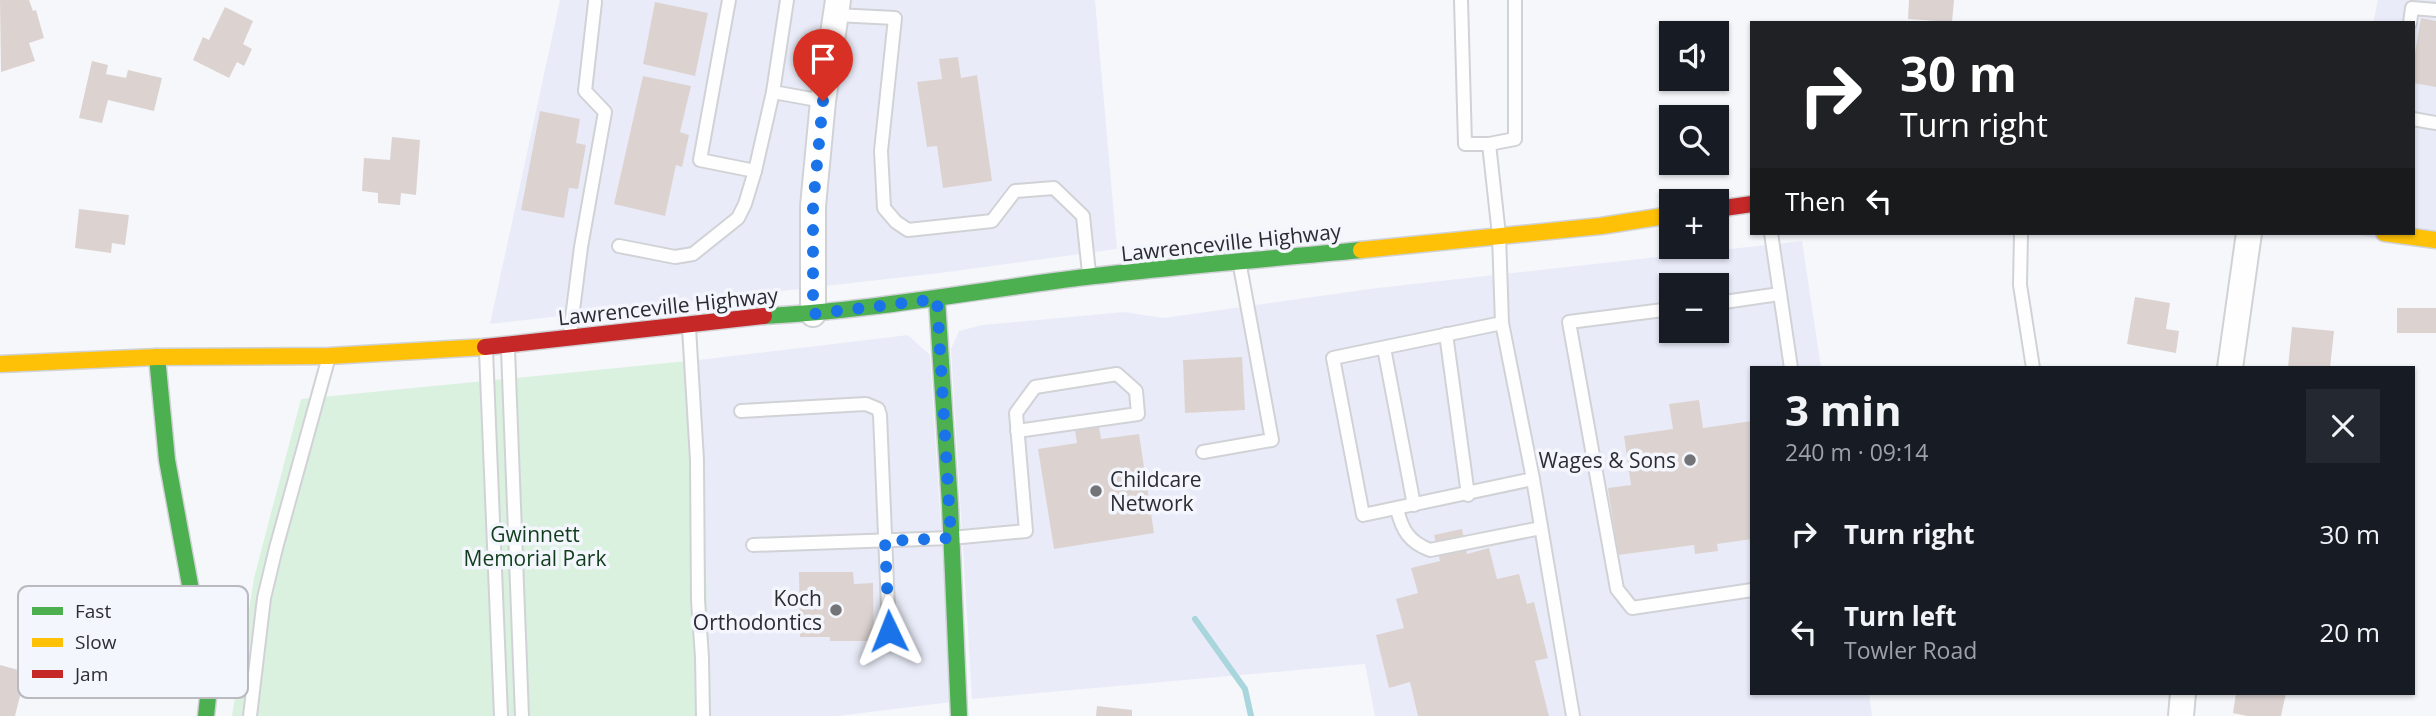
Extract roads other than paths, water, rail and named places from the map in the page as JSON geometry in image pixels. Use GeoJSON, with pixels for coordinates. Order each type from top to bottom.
{"type":"FeatureCollection","features":[{"type":"Feature","properties":{"kind":"main road"},"geometry":{"type":"LineString","coordinates":[[1729,207],[1750,204]]}},
{"type":"Feature","properties":{"kind":"main road","name":"Lawrenceville Highway"},"geometry":{"type":"LineString","coordinates":[[0,364],[158,356],[329,356],[508,345],[744,317],[813,314],[1090,277],[1601,226],[1659,217]]}},
{"type":"Feature","properties":{"kind":"main road"},"geometry":{"type":"LineString","coordinates":[[2399,235],[2436,240]]}},
{"type":"Feature","properties":{"kind":"main road"},"geometry":{"type":"LineString","coordinates":[[937,299],[959,716]]}},
{"type":"Feature","properties":{"kind":"main road"},"geometry":{"type":"LineString","coordinates":[[158,356],[167,460],[190,586]]}},
{"type":"Feature","properties":{"kind":"main road"},"geometry":{"type":"LineString","coordinates":[[206,716],[208,698]]}},
{"type":"Feature","properties":{"kind":"street"},"geometry":{"type":"LineString","coordinates":[[813,314],[813,206],[823,101],[837,7]]}},
{"type":"Feature","properties":{"kind":"street"},"geometry":{"type":"LineString","coordinates":[[2230,366],[2249,235]]}},
{"type":"Feature","properties":{"kind":"street"},"geometry":{"type":"LineString","coordinates":[[2181,716],[2183,695]]}},
{"type":"Feature","properties":{"kind":"lane"},"geometry":{"type":"LineString","coordinates":[[729,0],[700,160],[755,171]]}},
{"type":"Feature","properties":{"kind":"lane"},"geometry":{"type":"LineString","coordinates":[[620,246],[675,257],[693,254],[738,218],[755,171],[772,92],[787,0]]}},
{"type":"Feature","properties":{"kind":"lane"},"geometry":{"type":"LineString","coordinates":[[1461,0],[1465,144],[1489,145],[1515,139],[1515,0]]}},
{"type":"Feature","properties":{"kind":"lane"},"geometry":{"type":"LineString","coordinates":[[569,338],[581,247],[605,112],[585,91],[595,2]]}},
{"type":"Feature","properties":{"kind":"lane"},"geometry":{"type":"LineString","coordinates":[[837,7],[895,18],[881,151],[884,208],[896,222],[908,230],[992,221],[1015,191],[1054,188],[1083,216],[1090,277]]}},
{"type":"Feature","properties":{"kind":"lane"},"geometry":{"type":"LineString","coordinates":[[2410,21],[2412,8],[2436,10]]}},
{"type":"Feature","properties":{"kind":"lane"},"geometry":{"type":"LineString","coordinates":[[772,92],[823,101]]}},
{"type":"Feature","properties":{"kind":"lane"},"geometry":{"type":"LineString","coordinates":[[2415,119],[2436,123]]}},
{"type":"Feature","properties":{"kind":"lane"},"geometry":{"type":"LineString","coordinates":[[1489,145],[1499,235],[1502,323],[1542,528],[1573,716]]}},
{"type":"Feature","properties":{"kind":"lane"},"geometry":{"type":"LineString","coordinates":[[1771,235],[1791,366]]}},
{"type":"Feature","properties":{"kind":"lane"},"geometry":{"type":"LineString","coordinates":[[2021,235],[2020,285],[2033,366]]}},
{"type":"Feature","properties":{"kind":"lane"},"geometry":{"type":"LineString","coordinates":[[1203,452],[1272,440],[1240,262]]}},
{"type":"Feature","properties":{"kind":"lane"},"geometry":{"type":"LineString","coordinates":[[1729,301],[1780,295]]}},
{"type":"Feature","properties":{"kind":"lane"},"geometry":{"type":"LineString","coordinates":[[1659,311],[1569,323],[1617,589],[1632,608],[1750,590]]}},
{"type":"Feature","properties":{"kind":"lane"},"geometry":{"type":"LineString","coordinates":[[1502,323],[1334,358],[1363,515],[1468,495],[1533,479]]}},
{"type":"Feature","properties":{"kind":"lane"},"geometry":{"type":"LineString","coordinates":[[688,324],[697,460],[698,600],[703,716]]}},
{"type":"Feature","properties":{"kind":"lane"},"geometry":{"type":"LineString","coordinates":[[1446,334],[1468,495]]}},
{"type":"Feature","properties":{"kind":"lane"},"geometry":{"type":"LineString","coordinates":[[508,345],[522,716]]}},
{"type":"Feature","properties":{"kind":"lane"},"geometry":{"type":"LineString","coordinates":[[485,347],[500,716]]}},
{"type":"Feature","properties":{"kind":"lane"},"geometry":{"type":"LineString","coordinates":[[1384,348],[1414,505]]}},
{"type":"Feature","properties":{"kind":"lane"},"geometry":{"type":"LineString","coordinates":[[250,716],[264,598],[329,356]]}},
{"type":"Feature","properties":{"kind":"lane"},"geometry":{"type":"LineString","coordinates":[[752,545],[951,538],[1026,531],[1017,431],[1016,413],[1035,387],[1116,374],[1136,391],[1138,414],[1017,431]]}},
{"type":"Feature","properties":{"kind":"lane"},"geometry":{"type":"LineString","coordinates":[[741,411],[866,404],[878,409],[889,631]]}},
{"type":"Feature","properties":{"kind":"lane"},"geometry":{"type":"LineString","coordinates":[[1397,509],[1407,537],[1430,550],[1542,528]]}},
{"type":"Feature","properties":{"kind":"waterway"},"geometry":{"type":"LineString","coordinates":[[1195,619],[1245,689],[1251,716]]}},
{"type":"Feature","properties":{"kind":"place","name":"Wages & Sons"},"geometry":{"type":"Point","coordinates":[1690,460]}},
{"type":"Feature","properties":{"kind":"place","name":"Childcare Network"},"geometry":{"type":"Point","coordinates":[1096,491]}},
{"type":"Feature","properties":{"kind":"place","name":"Koch Orthodontics"},"geometry":{"type":"Point","coordinates":[836,610]}},
{"type":"Feature","properties":{"kind":"park label","name":"Gwinnett Memorial Park"},"geometry":{"type":"Point","coordinates":[535,546]}}]}
